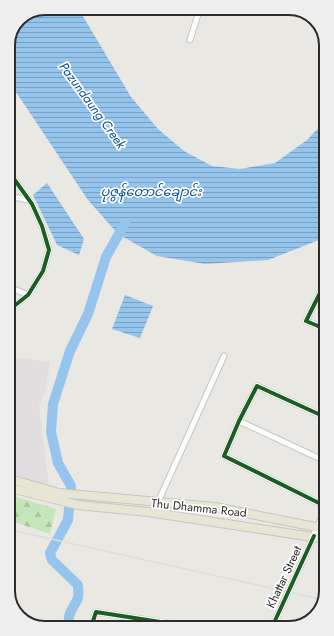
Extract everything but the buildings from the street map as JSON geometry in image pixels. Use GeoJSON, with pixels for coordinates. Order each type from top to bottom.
{"type":"FeatureCollection","features":[{"type":"Feature","properties":{"kind":"main road"},"geometry":{"type":"LineString","coordinates":[[15,482],[59,498]]}},
{"type":"Feature","properties":{"kind":"main road"},"geometry":{"type":"LineString","coordinates":[[15,489],[39,492]]}},
{"type":"Feature","properties":{"kind":"main road","name":"Thu Dhamma Road"},"geometry":{"type":"LineString","coordinates":[[59,498],[78,496],[222,508],[319,527]]}},
{"type":"Feature","properties":{"kind":"main road","name":"Thu Dhamma Road"},"geometry":{"type":"LineString","coordinates":[[59,498],[78,505],[148,512],[319,537]]}},
{"type":"Feature","properties":{"kind":"main road"},"geometry":{"type":"LineString","coordinates":[[314,536],[319,531]]}},
{"type":"Feature","properties":{"kind":"street"},"geometry":{"type":"LineString","coordinates":[[190,40],[198,15]]}},
{"type":"Feature","properties":{"kind":"street"},"geometry":{"type":"LineString","coordinates":[[15,181],[32,204],[42,226],[48,250],[43,271],[28,295],[15,305]]}},
{"type":"Feature","properties":{"kind":"street"},"geometry":{"type":"LineString","coordinates":[[15,197],[28,200]]}},
{"type":"Feature","properties":{"kind":"street"},"geometry":{"type":"LineString","coordinates":[[15,290],[28,295]]}},
{"type":"Feature","properties":{"kind":"street"},"geometry":{"type":"LineString","coordinates":[[319,295],[306,321],[319,326]]}},
{"type":"Feature","properties":{"kind":"street"},"geometry":{"type":"LineString","coordinates":[[158,502],[224,356]]}},
{"type":"Feature","properties":{"kind":"street"},"geometry":{"type":"LineString","coordinates":[[319,414],[257,386],[239,421],[224,456],[319,503]]}},
{"type":"Feature","properties":{"kind":"street"},"geometry":{"type":"LineString","coordinates":[[239,421],[319,458]]}},
{"type":"Feature","properties":{"kind":"street","name":"Khattar Street"},"geometry":{"type":"LineString","coordinates":[[275,621],[314,536]]}},
{"type":"Feature","properties":{"kind":"street"},"geometry":{"type":"LineString","coordinates":[[93,621],[96,612],[152,621]]}},
{"type":"Feature","properties":{"kind":"shaded area"},"geometry":{"type":"Polygon","coordinates":[[[15,358],[50,362],[46,389],[39,406],[49,486],[15,476],[15,358]]]}},
{"type":"Feature","properties":{"kind":"green space"},"geometry":{"type":"Polygon","coordinates":[[[15,497],[56,509],[50,534],[15,522],[15,497]]]}},
{"type":"Feature","properties":{"kind":"water","name":"ပုဇွန်တောင်ချောင်း"},"geometry":{"type":"Polygon","coordinates":[[[45,15],[82,15],[131,97],[158,129],[184,151],[212,166],[240,169],[275,163],[307,140],[319,127],[319,240],[268,260],[205,264],[157,256],[118,234],[88,200],[15,90],[15,43],[17,34],[24,24],[34,17],[45,15]]]}},
{"type":"Feature","properties":{"kind":"water"},"geometry":{"type":"Polygon","coordinates":[[[47,183],[84,239],[79,255],[57,245],[33,195],[47,183]]]}},
{"type":"Feature","properties":{"kind":"water"},"geometry":{"type":"Polygon","coordinates":[[[125,295],[153,306],[140,338],[112,329],[125,295]]]}},
{"type":"Feature","properties":{"kind":"waterway"},"geometry":{"type":"LineString","coordinates":[[69,621],[69,616],[78,598],[78,585],[52,560],[50,553],[68,520],[71,486],[58,463],[51,432],[53,404],[70,351],[88,314],[106,257],[125,223]]}},
{"type":"Feature","properties":{"kind":"railway"},"geometry":{"type":"LineString","coordinates":[[15,531],[318,599]]}},
{"type":"Feature","properties":{"kind":"cycle path"},"geometry":{"type":"LineString","coordinates":[[15,180],[32,204],[42,226],[49,250],[43,271],[28,295],[15,305]]}},
{"type":"Feature","properties":{"kind":"cycle path"},"geometry":{"type":"LineString","coordinates":[[319,295],[306,321],[319,326]]}},
{"type":"Feature","properties":{"kind":"cycle path"},"geometry":{"type":"LineString","coordinates":[[319,414],[257,386],[239,421],[224,456],[319,503]]}},
{"type":"Feature","properties":{"kind":"cycle path"},"geometry":{"type":"LineString","coordinates":[[275,621],[314,536]]}},
{"type":"Feature","properties":{"kind":"cycle path"},"geometry":{"type":"LineString","coordinates":[[93,621],[96,612],[154,621]]}},
{"type":"Feature","properties":{"kind":"water label","name":"Pazundaung Creek"},"geometry":{"type":"Point","coordinates":[93,105]}}]}
